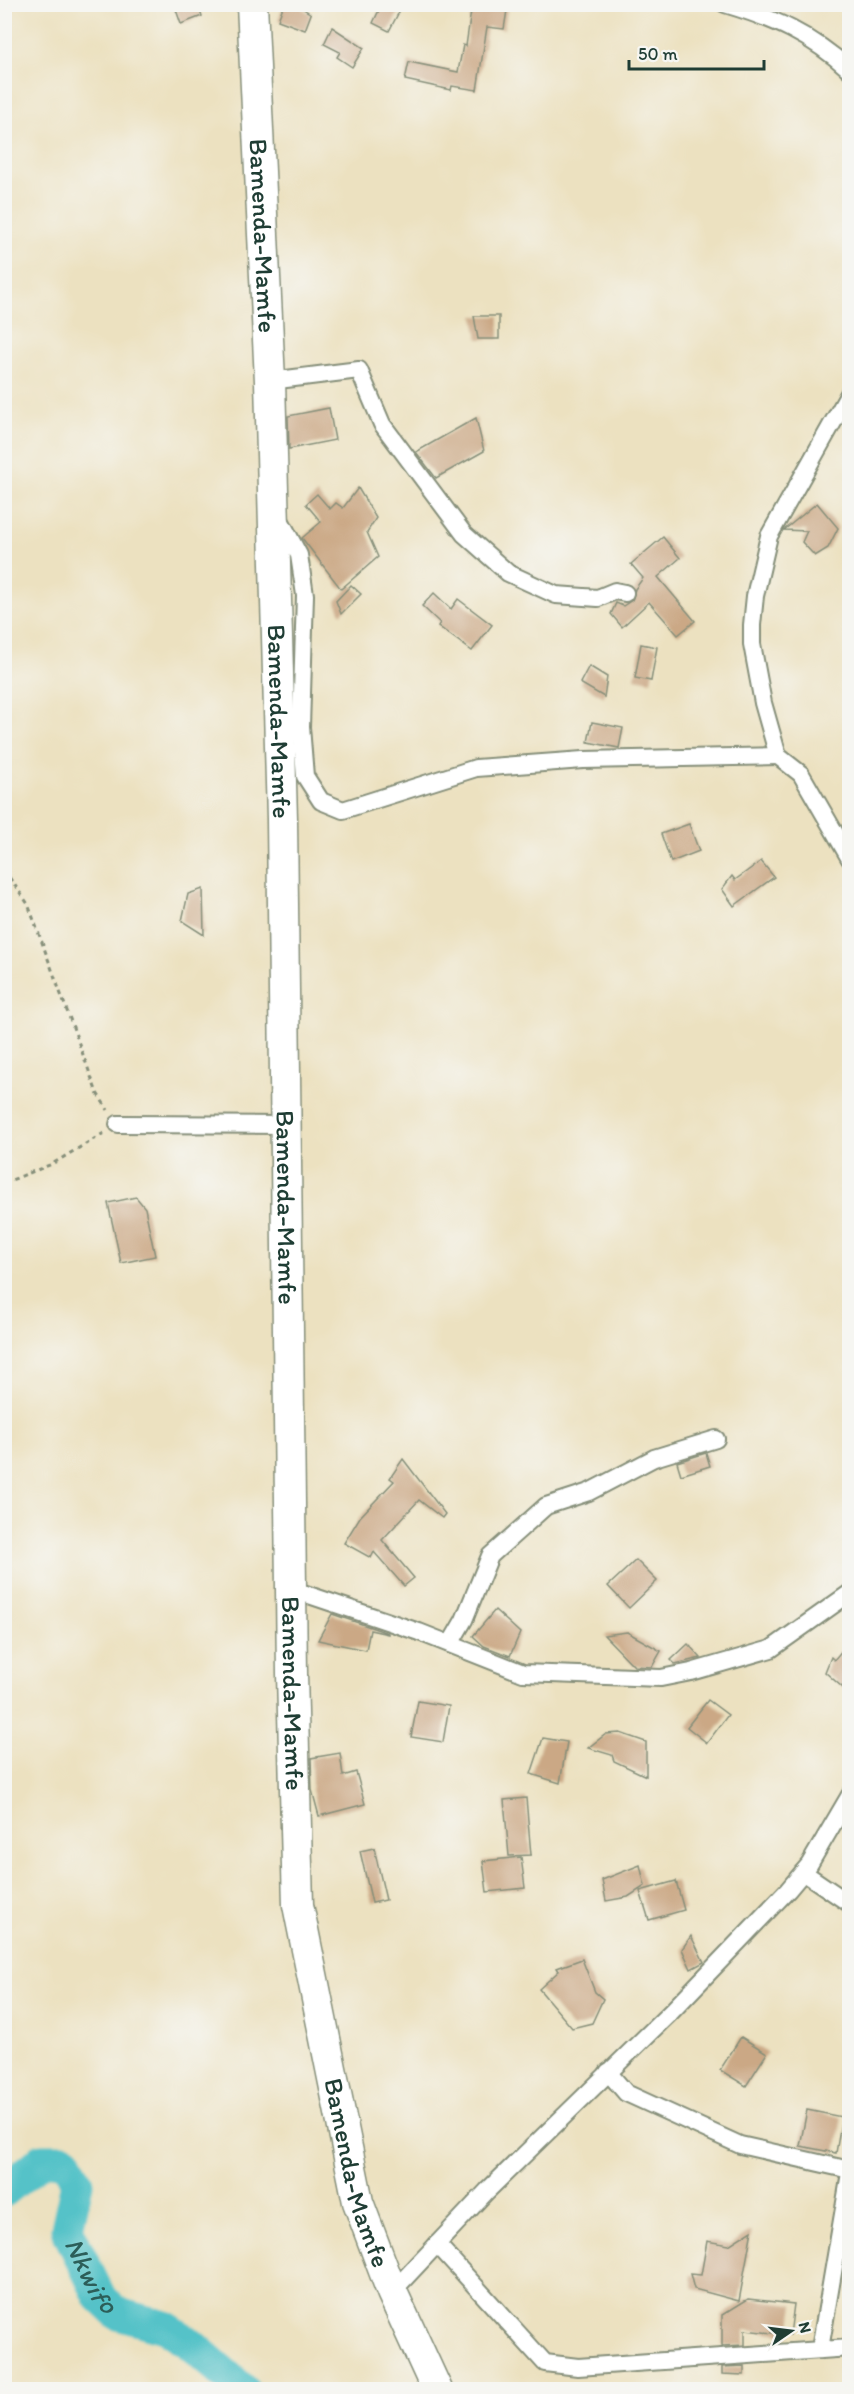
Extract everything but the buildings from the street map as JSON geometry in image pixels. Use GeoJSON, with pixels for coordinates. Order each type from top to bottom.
{"type":"FeatureCollection","features":[{"type":"Feature","properties":{"kind":"highway","name":"Bamenda-Mamfe"},"geometry":{"type":"LineString","coordinates":[[252,4],[270,381],[287,1125],[291,1590],[298,1905],[358,2202],[392,2292],[437,2390]]}},
{"type":"Feature","properties":{"kind":"street"},"geometry":{"type":"LineString","coordinates":[[725,4],[766,16],[797,31],[824,47],[849,70]]}},
{"type":"Feature","properties":{"kind":"street"},"geometry":{"type":"LineString","coordinates":[[270,381],[359,370],[382,424],[464,534],[508,573],[556,595],[598,598],[615,591],[625,593]]}},
{"type":"Feature","properties":{"kind":"street"},"geometry":{"type":"LineString","coordinates":[[849,392],[769,536],[755,596],[752,644],[769,730],[778,756],[801,774],[849,859]]}},
{"type":"Feature","properties":{"kind":"street"},"geometry":{"type":"LineString","coordinates":[[273,508],[285,524],[299,555],[305,595],[301,727],[305,776],[321,801],[343,810],[476,768],[583,760],[778,756]]}},
{"type":"Feature","properties":{"kind":"street"},"geometry":{"type":"LineString","coordinates":[[118,1124],[287,1125]]}},
{"type":"Feature","properties":{"kind":"street"},"geometry":{"type":"LineString","coordinates":[[450,1644],[464,1620],[490,1556],[546,1506],[590,1492],[654,1458],[716,1439]]}},
{"type":"Feature","properties":{"kind":"street"},"geometry":{"type":"LineString","coordinates":[[291,1590],[450,1644],[523,1673],[661,1678],[691,1672],[771,1649],[849,1593]]}},
{"type":"Feature","properties":{"kind":"street"},"geometry":{"type":"LineString","coordinates":[[392,2292],[608,2072],[672,2011],[803,1872],[828,1835],[849,1795]]}},
{"type":"Feature","properties":{"kind":"street"},"geometry":{"type":"LineString","coordinates":[[803,1872],[849,1904]]}},
{"type":"Feature","properties":{"kind":"street"},"geometry":{"type":"LineString","coordinates":[[608,2072],[626,2093],[740,2145],[849,2172],[820,2349]]}},
{"type":"Feature","properties":{"kind":"street"},"geometry":{"type":"LineString","coordinates":[[437,2244],[546,2362],[578,2367],[849,2348]]}},
{"type":"Feature","properties":{"kind":"path"},"geometry":{"type":"LineString","coordinates":[[4,870],[28,904],[97,1093],[118,1124],[52,1164],[4,1183]]}},
{"type":"Feature","properties":{"kind":"waterway","name":"Nkwifo"},"geometry":{"type":"LineString","coordinates":[[4,2191],[42,2160],[66,2160],[77,2183],[67,2229],[100,2297],[118,2314],[165,2327],[187,2341],[243,2390]]}}]}
